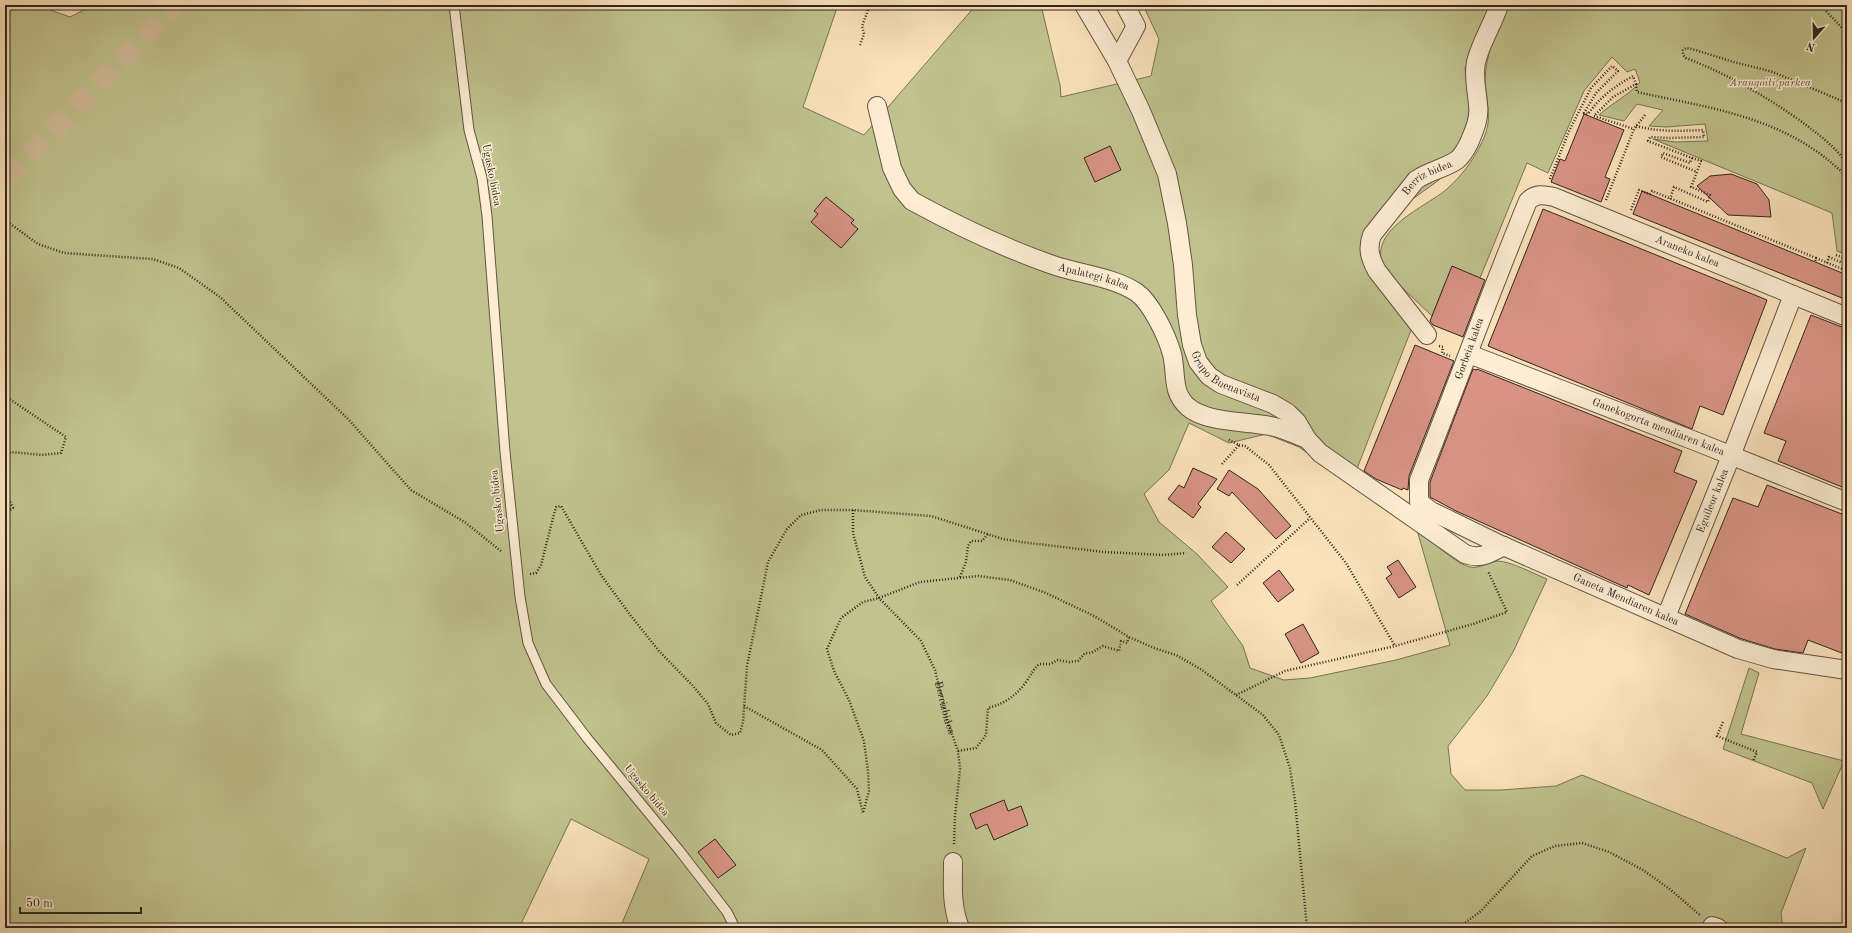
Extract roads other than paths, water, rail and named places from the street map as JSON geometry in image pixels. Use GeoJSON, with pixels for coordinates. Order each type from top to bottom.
{"type":"FeatureCollection","features":[{"type":"Feature","properties":{"kind":"street","name":"Grupo Buenavista"},"geometry":{"type":"LineString","coordinates":[[1084,5],[1117,61],[1141,111],[1167,174],[1183,265],[1187,315],[1192,345],[1198,362],[1209,376],[1221,384],[1273,404],[1288,413],[1297,422],[1306,439],[1320,453],[1465,554],[1481,557],[1504,546]]}},
{"type":"Feature","properties":{"kind":"street"},"geometry":{"type":"LineString","coordinates":[[1117,61],[1136,26],[1125,5]]}},
{"type":"Feature","properties":{"kind":"street","name":"Berriz bidea"},"geometry":{"type":"LineString","coordinates":[[1431,339],[1377,271],[1372,262],[1369,245],[1372,235],[1416,180],[1424,174],[1445,167],[1458,159],[1465,150],[1477,124],[1478,106],[1475,90],[1476,61],[1495,19],[1499,5]]}},
{"type":"Feature","properties":{"kind":"street","name":"Apalategi kalea"},"geometry":{"type":"LineString","coordinates":[[877,106],[892,168],[902,189],[912,200],[1012,250],[1051,264],[1122,285],[1137,292],[1159,322],[1172,354],[1179,397],[1190,408],[1222,420],[1249,422],[1284,429],[1306,439]]}},
{"type":"Feature","properties":{"kind":"street","name":"Araneko kalea"},"geometry":{"type":"LineString","coordinates":[[1528,201],[1532,197],[1540,194],[1554,197],[1847,317]]}},
{"type":"Feature","properties":{"kind":"street","name":"Gorbeia kalea"},"geometry":{"type":"LineString","coordinates":[[1418,498],[1419,480],[1462,353],[1497,278],[1528,201]]}},
{"type":"Feature","properties":{"kind":"street","name":"Eguileor kalea"},"geometry":{"type":"LineString","coordinates":[[1666,618],[1731,456],[1793,295]]}},
{"type":"Feature","properties":{"kind":"street","name":"Ganekogorta mendiaren kalea"},"geometry":{"type":"LineString","coordinates":[[1462,353],[1847,502]]}},
{"type":"Feature","properties":{"kind":"street","name":"Ganeta Mendiaren kalea"},"geometry":{"type":"LineString","coordinates":[[1418,498],[1419,502],[1431,511],[1504,546],[1738,649],[1773,659],[1847,670]]}},
{"type":"Feature","properties":{"kind":"street"},"geometry":{"type":"LineString","coordinates":[[953,862],[952,899],[954,914],[960,928]]}},
{"type":"Feature","properties":{"kind":"lane","name":"Ugasko bidea"},"geometry":{"type":"LineString","coordinates":[[454,5],[469,130],[482,178],[487,216],[505,452],[520,597],[528,643],[546,684],[587,738],[679,850],[727,912],[735,928]]}},
{"type":"Feature","properties":{"kind":"tunnel"},"geometry":{"type":"LineString","coordinates":[[5,179],[175,5]]}},
{"type":"Feature","properties":{"kind":"park label","name":"Arangoiti parkea"},"geometry":{"type":"Point","coordinates":[1770,83]}}]}
